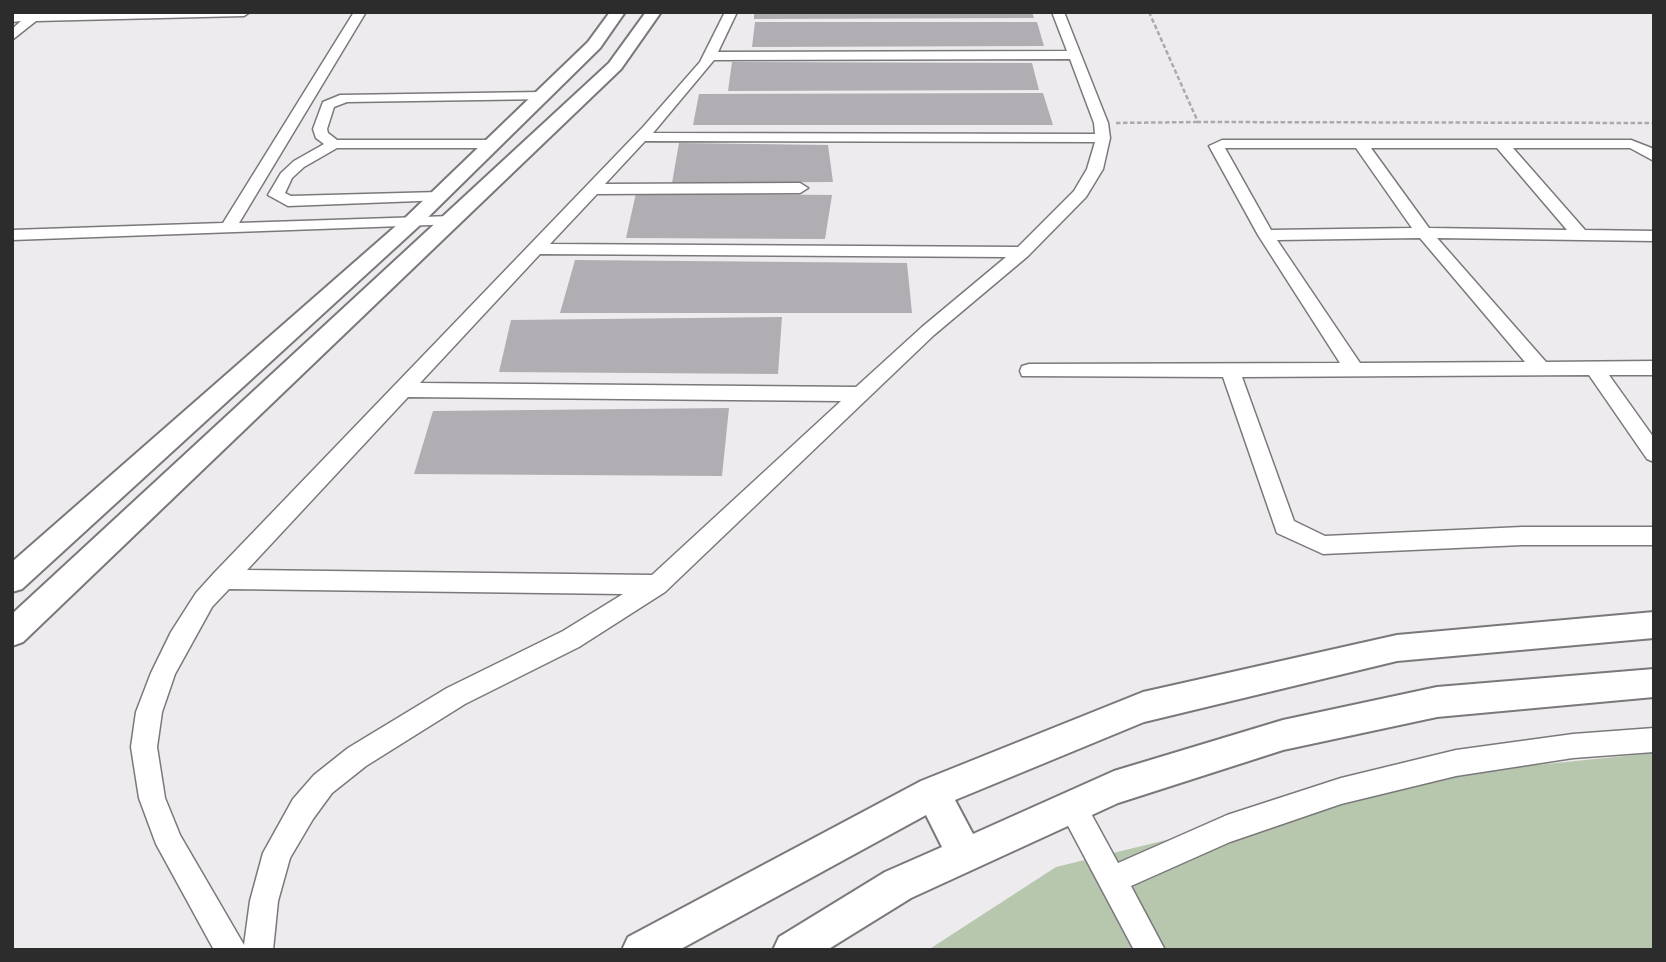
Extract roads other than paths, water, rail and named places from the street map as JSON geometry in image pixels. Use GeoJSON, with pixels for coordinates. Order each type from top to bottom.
{"type":"FeatureCollection","features":[{"type":"Feature","properties":{"kind":"street"},"geometry":{"type":"LineString","coordinates":[[12,18],[244,12]]}},
{"type":"Feature","properties":{"kind":"street"},"geometry":{"type":"LineString","coordinates":[[229,228],[360,12]]}},
{"type":"Feature","properties":{"kind":"street"},"geometry":{"type":"LineString","coordinates":[[12,580],[439,197],[594,45],[618,12]]}},
{"type":"Feature","properties":{"kind":"street"},"geometry":{"type":"LineString","coordinates":[[12,633],[615,66],[654,12]]}},
{"type":"Feature","properties":{"kind":"street"},"geometry":{"type":"LineString","coordinates":[[231,950],[170,844],[152,798],[144,747],[149,712],[163,673],[204,600],[641,137],[710,55],[731,12]]}},
{"type":"Feature","properties":{"kind":"street"},"geometry":{"type":"LineString","coordinates":[[258,950],[264,901],[277,853],[303,809],[323,784],[357,757],[456,696],[571,639],[657,585],[928,331],[1022,252],[1080,194],[1096,169],[1102,130],[1058,12]]}},
{"type":"Feature","properties":{"kind":"street"},"geometry":{"type":"LineString","coordinates":[[12,36],[33,17]]}},
{"type":"Feature","properties":{"kind":"street"},"geometry":{"type":"LineString","coordinates":[[710,55],[1074,55]]}},
{"type":"Feature","properties":{"kind":"street"},"geometry":{"type":"LineString","coordinates":[[334,144],[321,135],[320,130],[328,105],[345,98],[542,96]]}},
{"type":"Feature","properties":{"kind":"street"},"geometry":{"type":"LineString","coordinates":[[641,137],[1102,130]]}},
{"type":"Feature","properties":{"kind":"street"},"geometry":{"type":"LineString","coordinates":[[439,197],[289,201],[276,195],[286,176],[299,164],[334,144],[492,144]]}},
{"type":"Feature","properties":{"kind":"street"},"geometry":{"type":"LineString","coordinates":[[1360,144],[1424,233],[1541,368]]}},
{"type":"Feature","properties":{"kind":"street"},"geometry":{"type":"LineString","coordinates":[[1501,144],[1580,235]]}},
{"type":"Feature","properties":{"kind":"street"},"geometry":{"type":"LineString","coordinates":[[1354,369],[1266,235],[1216,146],[1631,144],[1644,148],[1654,157]]}},
{"type":"Feature","properties":{"kind":"street"},"geometry":{"type":"LineString","coordinates":[[593,189],[800,188]]}},
{"type":"Feature","properties":{"kind":"street"},"geometry":{"type":"LineString","coordinates":[[12,235],[452,221]]}},
{"type":"Feature","properties":{"kind":"street"},"geometry":{"type":"LineString","coordinates":[[1266,235],[1424,233],[1654,236]]}},
{"type":"Feature","properties":{"kind":"street"},"geometry":{"type":"LineString","coordinates":[[537,249],[1022,252]]}},
{"type":"Feature","properties":{"kind":"street"},"geometry":{"type":"LineString","coordinates":[[1594,368],[1654,454]]}},
{"type":"Feature","properties":{"kind":"street"},"geometry":{"type":"LineString","coordinates":[[1029,371],[1654,368]]}},
{"type":"Feature","properties":{"kind":"street"},"geometry":{"type":"LineString","coordinates":[[1230,370],[1286,527],[1323,545],[1522,537],[1654,536]]}},
{"type":"Feature","properties":{"kind":"street"},"geometry":{"type":"LineString","coordinates":[[402,390],[860,394]]}},
{"type":"Feature","properties":{"kind":"street"},"geometry":{"type":"LineString","coordinates":[[223,579],[657,585]]}},
{"type":"Feature","properties":{"kind":"street"},"geometry":{"type":"LineString","coordinates":[[641,950],[933,793],[1143,707],[1397,648],[1654,625]]}},
{"type":"Feature","properties":{"kind":"street"},"geometry":{"type":"LineString","coordinates":[[792,950],[898,885],[1114,788],[1296,732],[1437,702],[1654,683]]}},
{"type":"Feature","properties":{"kind":"street"},"geometry":{"type":"LineString","coordinates":[[1112,880],[1227,830],[1341,791],[1456,763],[1573,746],[1654,740]]}},
{"type":"Feature","properties":{"kind":"street"},"geometry":{"type":"LineString","coordinates":[[933,793],[965,855]]}},
{"type":"Feature","properties":{"kind":"street"},"geometry":{"type":"LineString","coordinates":[[1072,807],[1150,950]]}}]}
